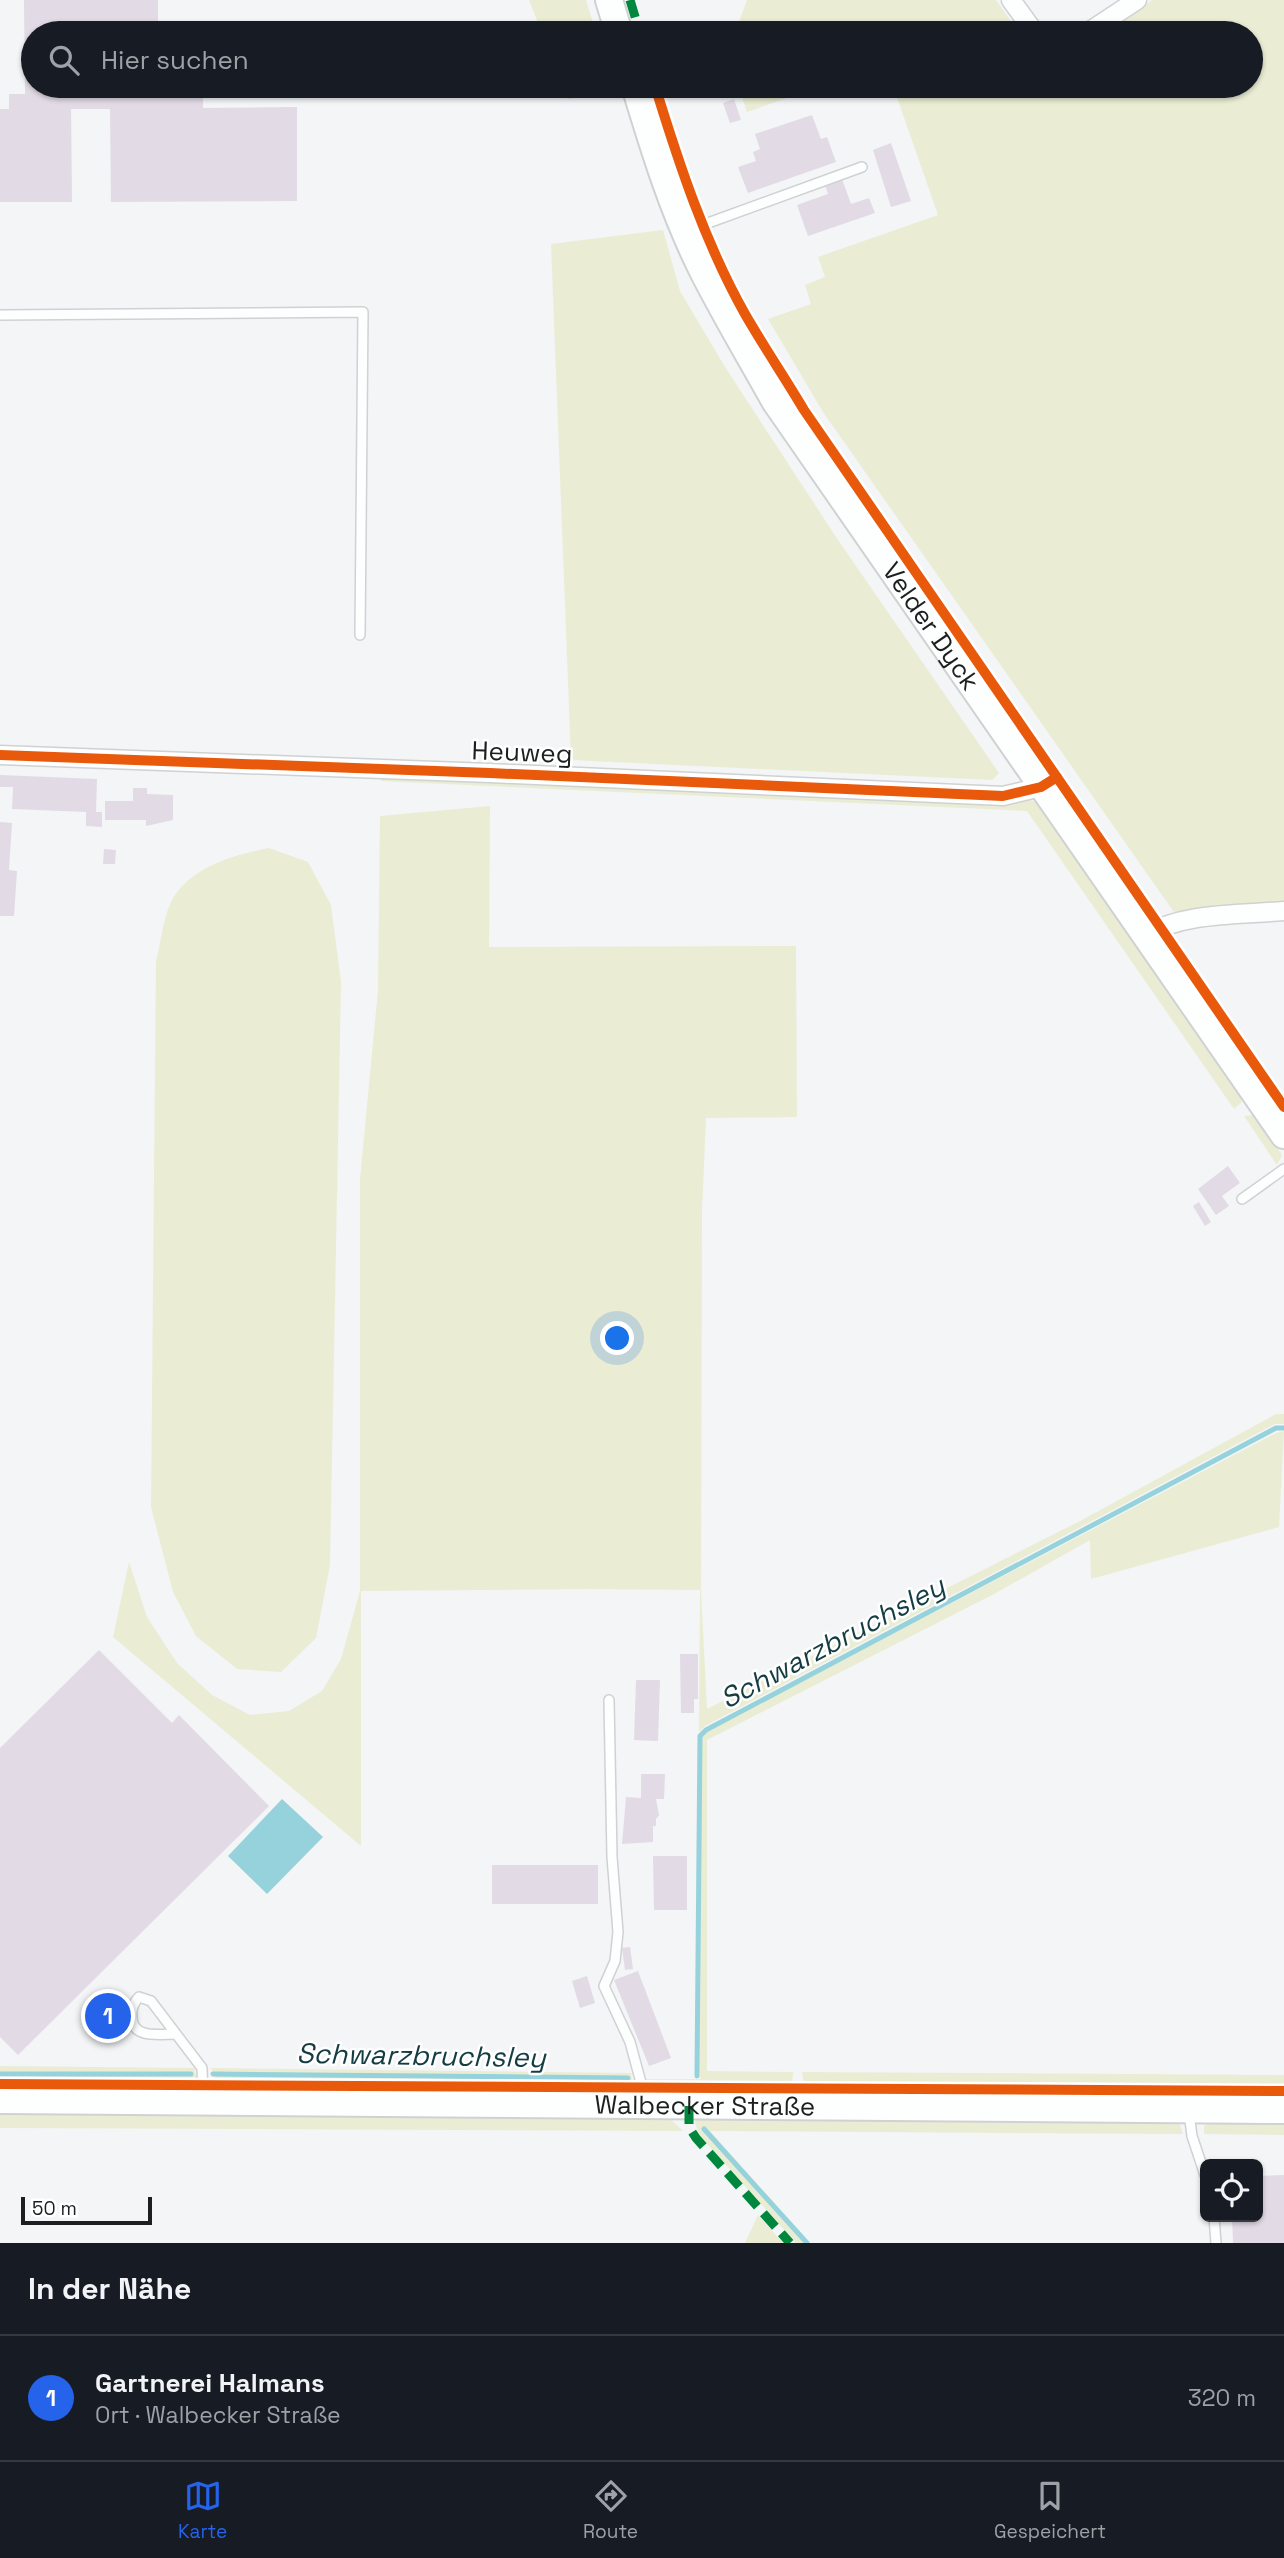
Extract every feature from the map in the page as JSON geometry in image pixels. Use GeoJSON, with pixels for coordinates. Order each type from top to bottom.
{"type":"FeatureCollection","features":[{"type":"Feature","properties":{"kind":"main road"},"geometry":{"type":"LineString","coordinates":[[610,0],[616,21]]}},
{"type":"Feature","properties":{"kind":"main road","name":"Velder Dyck"},"geometry":{"type":"LineString","coordinates":[[639,98],[685,231],[704,272],[775,401],[1284,1135]]}},
{"type":"Feature","properties":{"kind":"main road","name":"Walbecker Straße"},"geometry":{"type":"LineString","coordinates":[[0,2100],[1284,2110]]}},
{"type":"Feature","properties":{"kind":"street"},"geometry":{"type":"LineString","coordinates":[[1011,0],[1026,21]]}},
{"type":"Feature","properties":{"kind":"street"},"geometry":{"type":"LineString","coordinates":[[1105,21],[1137,0]]}},
{"type":"Feature","properties":{"kind":"street","name":"Heuweg"},"geometry":{"type":"LineString","coordinates":[[0,755],[1003,796],[1041,787]]}},
{"type":"Feature","properties":{"kind":"street"},"geometry":{"type":"LineString","coordinates":[[1144,936],[1160,927],[1193,920],[1284,911]]}},
{"type":"Feature","properties":{"kind":"lane"},"geometry":{"type":"LineString","coordinates":[[685,231],[862,167]]}},
{"type":"Feature","properties":{"kind":"lane"},"geometry":{"type":"LineString","coordinates":[[0,316],[363,312],[360,635]]}},
{"type":"Feature","properties":{"kind":"lane"},"geometry":{"type":"LineString","coordinates":[[1242,1199],[1284,1169]]}},
{"type":"Feature","properties":{"kind":"lane"},"geometry":{"type":"LineString","coordinates":[[609,1700],[612,1857],[618,1932],[615,1961],[604,1986],[630,2042],[647,2106]]}},
{"type":"Feature","properties":{"kind":"lane"},"geometry":{"type":"LineString","coordinates":[[175,2034],[142,2034],[132,2021],[134,2002],[139,1997],[152,2001],[202,2068],[202,2101]]}},
{"type":"Feature","properties":{"kind":"lane"},"geometry":{"type":"LineString","coordinates":[[1189,2110],[1192,2136],[1200,2160]]}},
{"type":"Feature","properties":{"kind":"lane"},"geometry":{"type":"LineString","coordinates":[[1214,2222],[1216,2243]]}},
{"type":"Feature","properties":{"kind":"green space"},"geometry":{"type":"Polygon","coordinates":[[[529,0],[586,0],[592,21],[537,21],[529,0]]]}},
{"type":"Feature","properties":{"kind":"green space"},"geometry":{"type":"Polygon","coordinates":[[[747,0],[996,0],[1011,21],[739,21],[747,0]]]}},
{"type":"Feature","properties":{"kind":"green space"},"geometry":{"type":"Polygon","coordinates":[[[1152,0],[1284,0],[1284,905],[1176,915],[823,412],[768,319],[811,304],[805,285],[825,277],[818,257],[938,215],[897,98],[1263,98],[1263,21],[1120,21],[1152,0]]]}},
{"type":"Feature","properties":{"kind":"green space"},"geometry":{"type":"Polygon","coordinates":[[[742,98],[787,98],[747,112],[742,98]]]}},
{"type":"Feature","properties":{"kind":"green space"},"geometry":{"type":"Polygon","coordinates":[[[663,230],[680,291],[725,367],[838,540],[999,773],[992,780],[571,760],[551,244],[663,230]]]}},
{"type":"Feature","properties":{"kind":"green space"},"geometry":{"type":"Polygon","coordinates":[[[382,777],[1030,800],[1039,803],[1242,1096],[1241,1103],[1234,1109],[1027,811],[381,781],[382,777]]]}},
{"type":"Feature","properties":{"kind":"green space"},"geometry":{"type":"Polygon","coordinates":[[[490,806],[489,947],[796,946],[797,1117],[706,1118],[702,1211],[701,1590],[707,1709],[1082,1520],[1276,1414],[1284,1414],[1284,1424],[1275,1424],[705,1726],[699,1732],[700,1590],[361,1591],[361,1846],[113,1637],[129,1562],[147,1617],[177,1663],[212,1695],[250,1715],[289,1711],[322,1691],[341,1659],[360,1591],[360,1179],[378,990],[380,816],[490,806]]]}},
{"type":"Feature","properties":{"kind":"green space"},"geometry":{"type":"Polygon","coordinates":[[[269,848],[308,862],[331,905],[341,982],[330,1565],[316,1638],[281,1672],[237,1669],[196,1636],[173,1592],[151,1507],[156,961],[168,909],[179,890],[189,880],[214,864],[269,848]]]}},
{"type":"Feature","properties":{"kind":"green space"},"geometry":{"type":"Polygon","coordinates":[[[1255,1115],[1282,1155],[1277,1165],[1244,1116],[1255,1115]]]}},
{"type":"Feature","properties":{"kind":"green space"},"geometry":{"type":"Polygon","coordinates":[[[1284,1431],[1279,1527],[1091,1579],[1090,1540],[994,1594],[707,1740],[707,2071],[793,2072],[792,2086],[647,2085],[646,2079],[700,2079],[701,1738],[706,1732],[1284,1431]]]}},
{"type":"Feature","properties":{"kind":"green space"},"geometry":{"type":"Polygon","coordinates":[[[0,2066],[194,2068],[198,2083],[0,2081],[0,2066]]]}},
{"type":"Feature","properties":{"kind":"green space"},"geometry":{"type":"Polygon","coordinates":[[[211,2068],[631,2073],[633,2085],[218,2083],[211,2068]]]}},
{"type":"Feature","properties":{"kind":"green space"},"geometry":{"type":"Polygon","coordinates":[[[802,2072],[1284,2075],[1284,2088],[804,2086],[802,2072]]]}},
{"type":"Feature","properties":{"kind":"green space"},"geometry":{"type":"Polygon","coordinates":[[[0,2111],[666,2115],[683,2131],[0,2128],[0,2111]]]}},
{"type":"Feature","properties":{"kind":"green space"},"geometry":{"type":"Polygon","coordinates":[[[699,2116],[1172,2119],[1180,2125],[1183,2134],[710,2131],[810,2243],[796,2243],[699,2135],[695,2122],[699,2116]]]}},
{"type":"Feature","properties":{"kind":"green space"},"geometry":{"type":"Polygon","coordinates":[[[1216,2118],[1284,2119],[1284,2135],[1204,2134],[1204,2126],[1216,2118]]]}},
{"type":"Feature","properties":{"kind":"green space"},"geometry":{"type":"Polygon","coordinates":[[[758,2215],[783,2243],[745,2243],[758,2215]]]}},
{"type":"Feature","properties":{"kind":"water"},"geometry":{"type":"Polygon","coordinates":[[[282,1799],[323,1837],[267,1894],[228,1856],[282,1799]]]}},
{"type":"Feature","properties":{"kind":"building"},"geometry":{"type":"Polygon","coordinates":[[[24,0],[158,0],[158,21],[24,21],[24,0]]]}},
{"type":"Feature","properties":{"kind":"building"},"geometry":{"type":"Polygon","coordinates":[[[9,94],[21,94],[21,98],[203,98],[203,108],[297,107],[297,201],[111,202],[110,109],[71,109],[72,202],[0,202],[0,109],[9,109],[9,94]]]}},
{"type":"Feature","properties":{"kind":"building"},"geometry":{"type":"Polygon","coordinates":[[[734,99],[741,120],[730,123],[723,103],[734,99]]]}},
{"type":"Feature","properties":{"kind":"building"},"geometry":{"type":"Polygon","coordinates":[[[812,115],[821,139],[827,137],[836,162],[748,193],[738,167],[756,161],[753,152],[760,149],[755,134],[812,115]]]}},
{"type":"Feature","properties":{"kind":"building"},"geometry":{"type":"Polygon","coordinates":[[[891,143],[911,201],[891,207],[873,150],[891,143]]]}},
{"type":"Feature","properties":{"kind":"building"},"geometry":{"type":"Polygon","coordinates":[[[842,179],[851,204],[869,198],[875,213],[808,236],[797,205],[828,194],[825,185],[842,179]]]}},
{"type":"Feature","properties":{"kind":"building"},"geometry":{"type":"Polygon","coordinates":[[[0,775],[97,779],[96,812],[102,812],[102,827],[86,826],[86,812],[12,809],[13,787],[0,787],[0,775]]]}},
{"type":"Feature","properties":{"kind":"building"},"geometry":{"type":"Polygon","coordinates":[[[133,788],[147,788],[147,794],[173,795],[173,820],[146,826],[146,820],[105,820],[105,801],[133,801],[133,788]]]}},
{"type":"Feature","properties":{"kind":"building"},"geometry":{"type":"Polygon","coordinates":[[[0,822],[12,823],[9,870],[17,871],[14,916],[0,916],[0,822]]]}},
{"type":"Feature","properties":{"kind":"building"},"geometry":{"type":"Polygon","coordinates":[[[104,849],[116,850],[115,864],[103,864],[104,849]]]}},
{"type":"Feature","properties":{"kind":"building"},"geometry":{"type":"Polygon","coordinates":[[[1228,1166],[1240,1183],[1222,1196],[1229,1206],[1216,1215],[1198,1189],[1228,1166]]]}},
{"type":"Feature","properties":{"kind":"building"},"geometry":{"type":"Polygon","coordinates":[[[1199,1202],[1211,1222],[1205,1226],[1193,1206],[1199,1202]]]}},
{"type":"Feature","properties":{"kind":"building"},"geometry":{"type":"Polygon","coordinates":[[[99,1650],[172,1723],[179,1715],[269,1806],[18,2055],[0,2037],[0,1748],[99,1650]]]}},
{"type":"Feature","properties":{"kind":"building"},"geometry":{"type":"Polygon","coordinates":[[[680,1654],[698,1654],[698,1699],[694,1699],[694,1713],[681,1713],[680,1654]]]}},
{"type":"Feature","properties":{"kind":"building"},"geometry":{"type":"Polygon","coordinates":[[[636,1680],[660,1680],[658,1741],[634,1740],[636,1680]]]}},
{"type":"Feature","properties":{"kind":"building"},"geometry":{"type":"Polygon","coordinates":[[[641,1774],[665,1774],[664,1799],[656,1799],[659,1815],[656,1826],[653,1826],[653,1842],[622,1844],[626,1797],[641,1798],[641,1774]]]}},
{"type":"Feature","properties":{"kind":"building"},"geometry":{"type":"Polygon","coordinates":[[[653,1856],[687,1856],[687,1910],[654,1910],[653,1856]]]}},
{"type":"Feature","properties":{"kind":"building"},"geometry":{"type":"Polygon","coordinates":[[[492,1865],[598,1865],[598,1904],[492,1904],[492,1865]]]}},
{"type":"Feature","properties":{"kind":"building"},"geometry":{"type":"Polygon","coordinates":[[[630,1947],[633,1969],[625,1970],[622,1948],[630,1947]]]}},
{"type":"Feature","properties":{"kind":"building"},"geometry":{"type":"Polygon","coordinates":[[[638,1971],[671,2058],[649,2066],[614,1980],[638,1971]]]}},
{"type":"Feature","properties":{"kind":"building"},"geometry":{"type":"Polygon","coordinates":[[[587,1976],[595,2003],[580,2008],[572,1981],[587,1976]]]}},
{"type":"Feature","properties":{"kind":"building"},"geometry":{"type":"Polygon","coordinates":[[[90,2002],[125,2002],[125,2030],[90,2029],[90,2002]]]}},
{"type":"Feature","properties":{"kind":"building"},"geometry":{"type":"Polygon","coordinates":[[[1284,2175],[1284,2243],[1233,2243],[1232,2222],[1263,2222],[1263,2176],[1284,2175]]]}},
{"type":"Feature","properties":{"kind":"waterway","name":"Schwarzbruchsley"},"geometry":{"type":"LineString","coordinates":[[697,2076],[700,1736],[706,1730],[1276,1428],[1284,1428]]}},
{"type":"Feature","properties":{"kind":"waterway","name":"Schwarzbruchsley"},"geometry":{"type":"LineString","coordinates":[[0,2074],[191,2074]]}},
{"type":"Feature","properties":{"kind":"waterway","name":"Schwarzbruchsley"},"geometry":{"type":"LineString","coordinates":[[213,2074],[628,2078]]}},
{"type":"Feature","properties":{"kind":"waterway"},"geometry":{"type":"LineString","coordinates":[[704,2129],[807,2243]]}},
{"type":"Feature","properties":{"kind":"marked path"},"geometry":{"type":"LineString","coordinates":[[630,0],[636,21]]}},
{"type":"Feature","properties":{"kind":"marked path"},"geometry":{"type":"LineString","coordinates":[[689,2106],[689,2127],[696,2138],[790,2243]]}},
{"type":"Feature","properties":{"kind":"cycle path"},"geometry":{"type":"LineString","coordinates":[[659,98],[683,174],[717,259],[745,314],[804,410],[1284,1107]]}},
{"type":"Feature","properties":{"kind":"cycle path"},"geometry":{"type":"LineString","coordinates":[[0,755],[1003,796],[1041,787],[1057,777]]}},
{"type":"Feature","properties":{"kind":"cycle path"},"geometry":{"type":"LineString","coordinates":[[0,2084],[1284,2091]]}},
{"type":"Feature","properties":{"kind":"place","name":"Gartnerei Halmans"},"geometry":{"type":"Point","coordinates":[108,2016]}}]}
